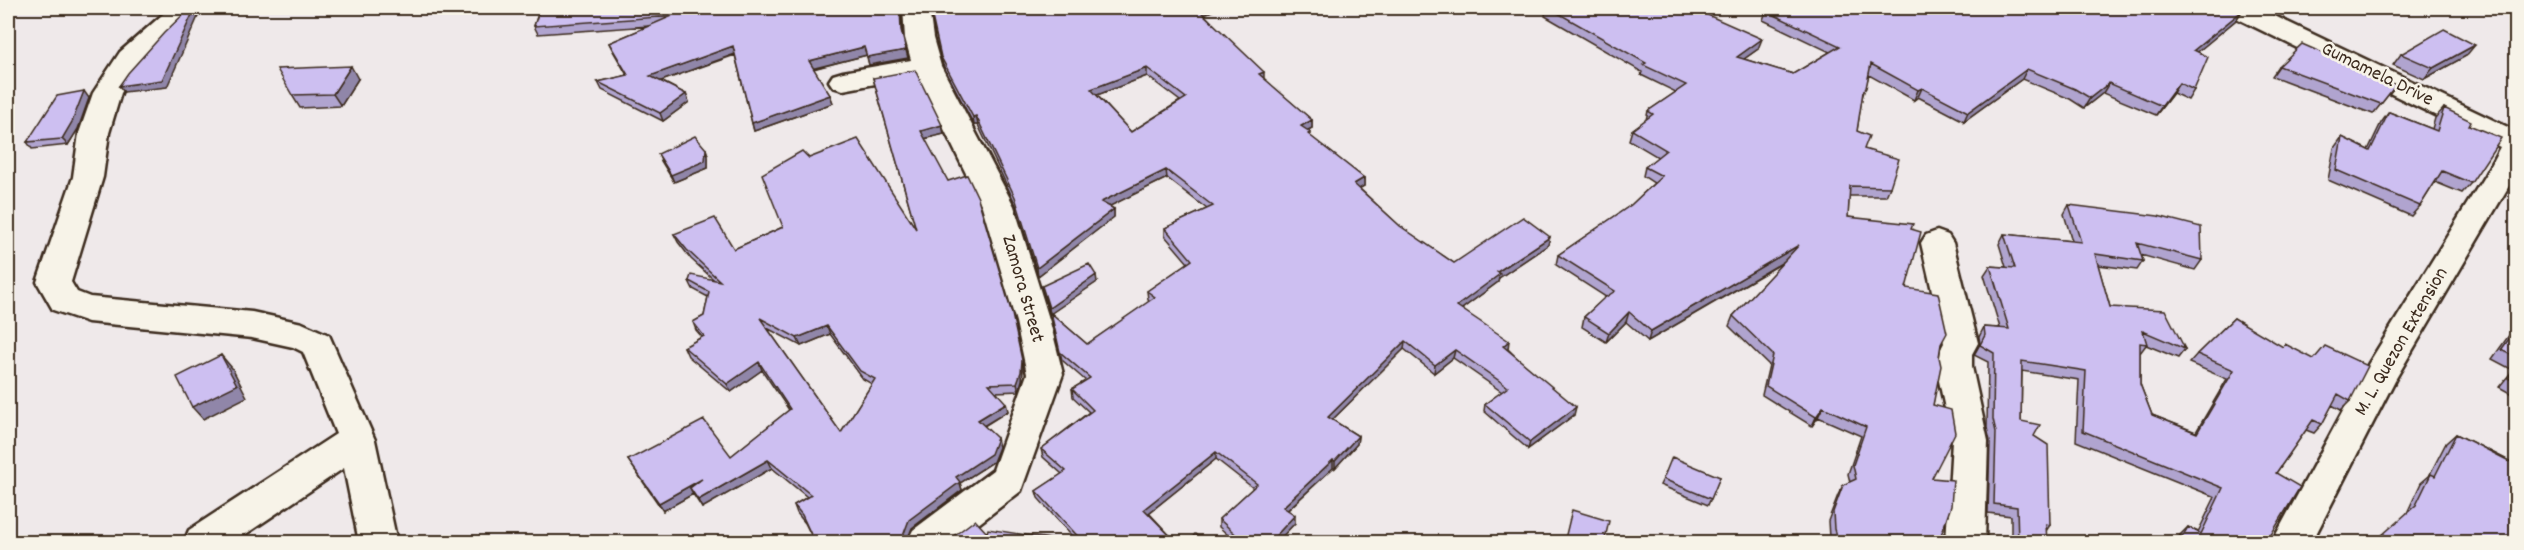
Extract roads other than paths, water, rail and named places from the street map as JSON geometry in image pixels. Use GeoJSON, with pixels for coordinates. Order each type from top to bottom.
{"type":"FeatureCollection","features":[{"type":"Feature","properties":{"kind":"street"},"geometry":{"type":"LineString","coordinates":[[185,8],[130,58],[107,93],[94,133],[88,177],[54,282],[65,301],[88,309],[252,325],[302,336],[317,344],[357,440],[378,543]]}},
{"type":"Feature","properties":{"kind":"street","name":"Zamora Street"},"geometry":{"type":"LineString","coordinates":[[916,8],[918,38],[927,66],[998,206],[1033,322],[1045,374],[1008,480],[927,543]]}},
{"type":"Feature","properties":{"kind":"street","name":"Gumamela Drive"},"geometry":{"type":"LineString","coordinates":[[2238,8],[2517,144]]}},
{"type":"Feature","properties":{"kind":"street"},"geometry":{"type":"LineString","coordinates":[[843,81],[927,66]]}},
{"type":"Feature","properties":{"kind":"street","name":"M. L. Quezon Extension"},"geometry":{"type":"LineString","coordinates":[[2292,543],[2381,373],[2517,144]]}},
{"type":"Feature","properties":{"kind":"street"},"geometry":{"type":"LineString","coordinates":[[1937,243],[1961,343],[1955,354],[1954,367],[1970,441],[1966,543]]}},
{"type":"Feature","properties":{"kind":"street"},"geometry":{"type":"LineString","coordinates":[[203,543],[357,440]]}}]}
